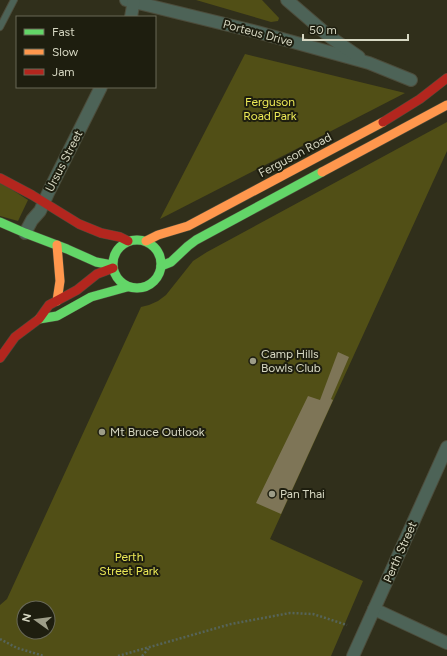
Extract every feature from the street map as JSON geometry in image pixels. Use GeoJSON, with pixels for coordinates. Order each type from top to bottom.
{"type":"FeatureCollection","features":[{"type":"Feature","properties":{"kind":"main road","name":"Ferguson Road"},"geometry":{"type":"LineString","coordinates":[[146,241],[158,235],[188,226],[372,128],[420,99],[447,78]]}},
{"type":"Feature","properties":{"kind":"main road"},"geometry":{"type":"LineString","coordinates":[[161,266],[171,262],[196,240],[447,105]]}},
{"type":"Feature","properties":{"kind":"main road"},"geometry":{"type":"LineString","coordinates":[[0,178],[90,229],[120,237],[128,241]]}},
{"type":"Feature","properties":{"kind":"main road"},"geometry":{"type":"LineString","coordinates":[[0,222],[96,262],[112,266]]}},
{"type":"Feature","properties":{"kind":"main road"},"geometry":{"type":"LineString","coordinates":[[39,319],[57,316],[91,298],[127,287],[142,288],[150,285],[160,273],[161,266],[158,251],[153,245],[146,241],[128,241],[116,250],[113,257],[112,266],[115,276],[127,287]]}},
{"type":"Feature","properties":{"kind":"main road"},"geometry":{"type":"LineString","coordinates":[[57,245],[60,281],[57,301]]}},
{"type":"Feature","properties":{"kind":"main road"},"geometry":{"type":"LineString","coordinates":[[0,358],[15,337],[39,319],[49,305],[112,266]]}},
{"type":"Feature","properties":{"kind":"street"},"geometry":{"type":"LineString","coordinates":[[287,0],[330,37],[369,63]]}},
{"type":"Feature","properties":{"kind":"street"},"geometry":{"type":"LineString","coordinates":[[131,1],[131,16]]}},
{"type":"Feature","properties":{"kind":"street","name":"Porteus Drive"},"geometry":{"type":"LineString","coordinates":[[131,1],[257,32],[369,63],[411,80]]}},
{"type":"Feature","properties":{"kind":"street","name":"Ursus Street"},"geometry":{"type":"LineString","coordinates":[[25,233],[32,220],[40,211],[43,202],[100,88]]}},
{"type":"Feature","properties":{"kind":"street","name":"Perth Street"},"geometry":{"type":"LineString","coordinates":[[353,656],[447,448]]}},
{"type":"Feature","properties":{"kind":"street"},"geometry":{"type":"LineString","coordinates":[[374,609],[447,643]]}},
{"type":"Feature","properties":{"kind":"lane"},"geometry":{"type":"LineString","coordinates":[[0,27],[14,0]]}},
{"type":"Feature","properties":{"kind":"path"},"geometry":{"type":"LineString","coordinates":[[118,656],[231,624],[290,613],[313,614],[347,625]]}},
{"type":"Feature","properties":{"kind":"path"},"geometry":{"type":"LineString","coordinates":[[0,639],[17,648],[44,656]]}},
{"type":"Feature","properties":{"kind":"path"},"geometry":{"type":"LineString","coordinates":[[142,656],[151,646]]}},
{"type":"Feature","properties":{"kind":"green space"},"geometry":{"type":"Polygon","coordinates":[[[196,0],[262,0],[279,18],[278,21],[271,22],[196,0]]]}},
{"type":"Feature","properties":{"kind":"green space","name":"Ferguson Road Park"},"geometry":{"type":"Polygon","coordinates":[[[245,54],[405,93],[160,219],[245,54]]]}},
{"type":"Feature","properties":{"kind":"green space","name":"Perth Street Park"},"geometry":{"type":"Polygon","coordinates":[[[447,122],[447,151],[270,539],[363,581],[331,656],[0,656],[0,605],[7,599],[141,307],[158,301],[166,295],[193,261],[447,122]]]}},
{"type":"Feature","properties":{"kind":"green space"},"geometry":{"type":"Polygon","coordinates":[[[0,182],[28,200],[18,221],[0,216],[0,182]]]}},
{"type":"Feature","properties":{"kind":"building"},"geometry":{"type":"Polygon","coordinates":[[[338,352],[349,357],[331,399],[333,400],[281,514],[256,503],[308,396],[320,400],[338,352]]]}},
{"type":"Feature","properties":{"kind":"traffic: fast"},"geometry":{"type":"LineString","coordinates":[[161,266],[171,262],[196,240],[322,172]]}},
{"type":"Feature","properties":{"kind":"traffic: fast"},"geometry":{"type":"LineString","coordinates":[[0,222],[96,262],[112,265]]}},
{"type":"Feature","properties":{"kind":"traffic: fast"},"geometry":{"type":"LineString","coordinates":[[132,240],[142,240],[151,244],[157,250],[161,259],[161,264],[161,269],[157,278],[151,284],[142,288],[132,288],[123,284],[117,278],[113,269],[113,259],[117,250],[123,244],[132,240]]}},
{"type":"Feature","properties":{"kind":"traffic: fast"},"geometry":{"type":"LineString","coordinates":[[39,319],[57,316],[91,297],[127,287]]}},
{"type":"Feature","properties":{"kind":"traffic: slow"},"geometry":{"type":"LineString","coordinates":[[322,172],[447,105]]}},
{"type":"Feature","properties":{"kind":"traffic: slow"},"geometry":{"type":"LineString","coordinates":[[146,241],[158,235],[188,226],[383,122]]}},
{"type":"Feature","properties":{"kind":"traffic: slow"},"geometry":{"type":"LineString","coordinates":[[57,245],[60,281],[57,301]]}},
{"type":"Feature","properties":{"kind":"traffic: jam"},"geometry":{"type":"LineString","coordinates":[[383,122],[420,99],[447,78]]}},
{"type":"Feature","properties":{"kind":"traffic: jam"},"geometry":{"type":"LineString","coordinates":[[0,178],[32,195],[79,224],[101,233],[120,237],[128,241]]}},
{"type":"Feature","properties":{"kind":"traffic: jam"},"geometry":{"type":"LineString","coordinates":[[0,358],[15,337],[39,319],[49,305],[77,290],[97,274],[113,268]]}},
{"type":"Feature","properties":{"kind":"place","name":"Camp Hills Bowls Club"},"geometry":{"type":"Point","coordinates":[253,361]}},
{"type":"Feature","properties":{"kind":"place","name":"Mt Bruce Outlook"},"geometry":{"type":"Point","coordinates":[102,432]}},
{"type":"Feature","properties":{"kind":"place","name":"Pan Thai"},"geometry":{"type":"Point","coordinates":[272,494]}}]}
